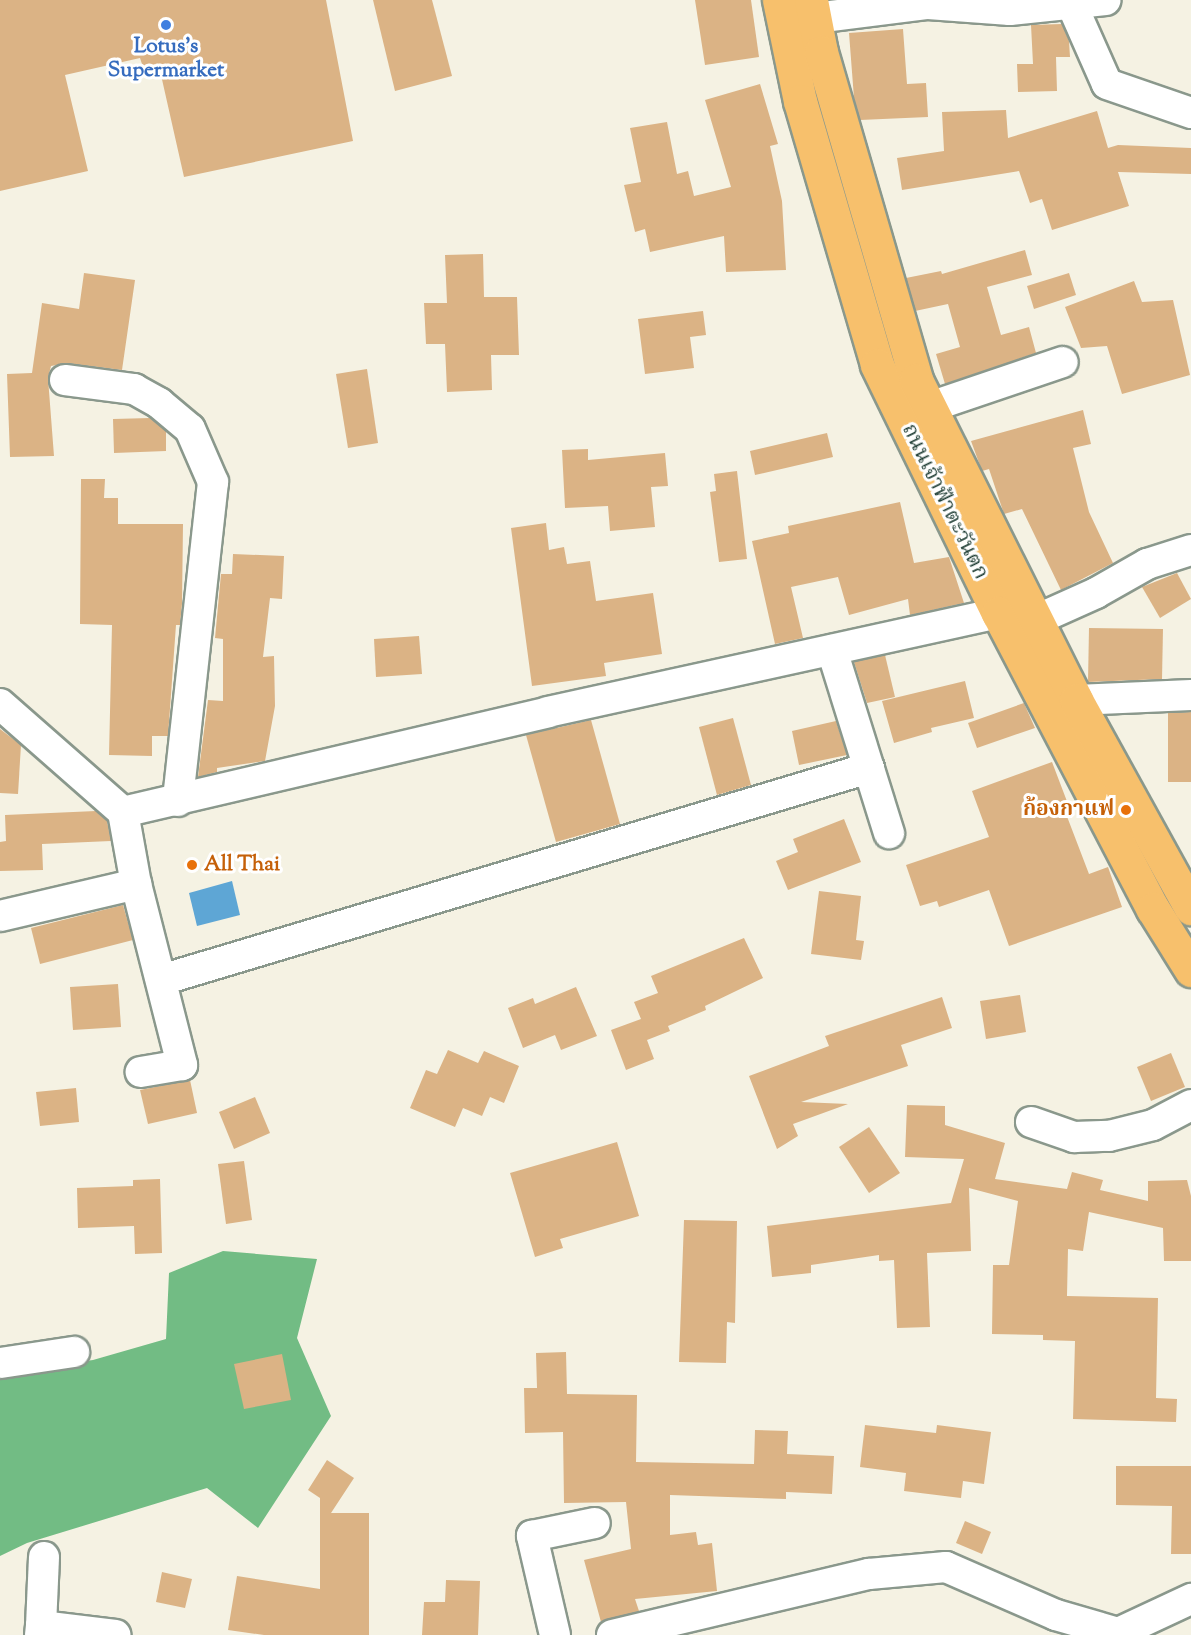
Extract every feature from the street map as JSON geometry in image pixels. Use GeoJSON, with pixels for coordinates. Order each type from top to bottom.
{"type":"FeatureCollection","features":[{"type":"Feature","properties":{"kind":"main road","name":"ถนนเจ้าฟ้าตะวันตก"},"geometry":{"type":"LineString","coordinates":[[779,0],[800,101],[877,365],[998,613],[1154,909],[1191,970]]}},
{"type":"Feature","properties":{"kind":"main road","name":"ถนนเจ้าฟ้าตะวันตก"},"geometry":{"type":"LineString","coordinates":[[813,9],[820,52],[916,380],[1076,700],[1191,908]]}},
{"type":"Feature","properties":{"kind":"street"},"geometry":{"type":"LineString","coordinates":[[813,9],[928,4],[1010,10],[1105,0]]}},
{"type":"Feature","properties":{"kind":"street"},"geometry":{"type":"LineString","coordinates":[[1072,5],[1107,84],[1191,112]]}},
{"type":"Feature","properties":{"kind":"street"},"geometry":{"type":"LineString","coordinates":[[930,407],[1063,362]]}},
{"type":"Feature","properties":{"kind":"street"},"geometry":{"type":"LineString","coordinates":[[65,380],[134,389],[159,403],[190,429],[213,482],[178,801]]}},
{"type":"Feature","properties":{"kind":"street"},"geometry":{"type":"LineString","coordinates":[[1036,620],[1096,593],[1147,564],[1173,553],[1191,550]]}},
{"type":"Feature","properties":{"kind":"street"},"geometry":{"type":"LineString","coordinates":[[123,812],[178,801],[549,712],[998,613]]}},
{"type":"Feature","properties":{"kind":"street"},"geometry":{"type":"LineString","coordinates":[[832,650],[889,833]]}},
{"type":"Feature","properties":{"kind":"street"},"geometry":{"type":"LineString","coordinates":[[1076,700],[1191,695]]}},
{"type":"Feature","properties":{"kind":"street"},"geometry":{"type":"LineString","coordinates":[[0,704],[123,812],[136,884],[182,1065],[141,1072]]}},
{"type":"Feature","properties":{"kind":"street"},"geometry":{"type":"LineString","coordinates":[[161,980],[869,768]]}},
{"type":"Feature","properties":{"kind":"street"},"geometry":{"type":"LineString","coordinates":[[0,916],[136,884]]}},
{"type":"Feature","properties":{"kind":"street"},"geometry":{"type":"LineString","coordinates":[[1031,1122],[1074,1137],[1109,1136],[1154,1125],[1191,1105]]}},
{"type":"Feature","properties":{"kind":"street"},"geometry":{"type":"LineString","coordinates":[[0,1363],[74,1352]]}},
{"type":"Feature","properties":{"kind":"street"},"geometry":{"type":"LineString","coordinates":[[555,1635],[532,1536],[595,1523]]}},
{"type":"Feature","properties":{"kind":"street"},"geometry":{"type":"LineString","coordinates":[[44,1557],[41,1630],[115,1635]]}},
{"type":"Feature","properties":{"kind":"street"},"geometry":{"type":"LineString","coordinates":[[612,1635],[683,1627],[869,1574],[946,1567],[1056,1615],[1118,1633],[1191,1599]]}},
{"type":"Feature","properties":{"kind":"green space"},"geometry":{"type":"Polygon","coordinates":[[[223,1251],[317,1259],[297,1338],[331,1416],[258,1528],[207,1488],[27,1543],[0,1556],[0,1373],[93,1360],[166,1339],[169,1273],[223,1251]]]}},
{"type":"Feature","properties":{"kind":"water"},"geometry":{"type":"Polygon","coordinates":[[[232,881],[240,915],[197,926],[189,893],[232,881]]]}},
{"type":"Feature","properties":{"kind":"building"},"geometry":{"type":"Polygon","coordinates":[[[0,0],[326,0],[353,141],[184,177],[161,75],[147,79],[140,58],[65,75],[88,171],[0,191],[0,0]]]}},
{"type":"Feature","properties":{"kind":"building"},"geometry":{"type":"Polygon","coordinates":[[[373,0],[432,0],[452,76],[395,91],[373,0]]]}},
{"type":"Feature","properties":{"kind":"building"},"geometry":{"type":"Polygon","coordinates":[[[695,0],[751,0],[759,57],[705,65],[695,0]]]}},
{"type":"Feature","properties":{"kind":"building"},"geometry":{"type":"Polygon","coordinates":[[[1062,24],[1069,41],[1070,57],[1056,57],[1057,91],[1018,92],[1017,64],[1033,64],[1031,25],[1062,24]]]}},
{"type":"Feature","properties":{"kind":"building"},"geometry":{"type":"Polygon","coordinates":[[[903,29],[907,84],[926,83],[928,117],[860,120],[854,98],[849,33],[903,29]]]}},
{"type":"Feature","properties":{"kind":"building"},"geometry":{"type":"Polygon","coordinates":[[[760,84],[778,144],[770,146],[782,201],[786,270],[726,272],[724,236],[650,252],[645,229],[635,232],[624,185],[641,182],[630,128],[667,122],[677,174],[688,171],[694,196],[731,187],[705,100],[760,84]]]}},
{"type":"Feature","properties":{"kind":"building"},"geometry":{"type":"Polygon","coordinates":[[[1006,110],[1008,138],[1097,111],[1108,148],[1118,145],[1191,148],[1191,174],[1118,172],[1129,206],[1052,230],[1042,199],[1030,203],[1019,171],[902,190],[897,158],[944,151],[942,112],[1006,110]]]}},
{"type":"Feature","properties":{"kind":"building"},"geometry":{"type":"Polygon","coordinates":[[[1025,250],[1032,275],[987,287],[1001,335],[1029,327],[1036,353],[945,384],[936,354],[960,347],[948,304],[915,311],[906,278],[941,271],[942,274],[1025,250]]]}},
{"type":"Feature","properties":{"kind":"building"},"geometry":{"type":"Polygon","coordinates":[[[483,254],[484,297],[517,297],[519,355],[491,355],[492,390],[447,392],[445,344],[426,344],[424,303],[447,303],[445,255],[483,254]]]}},
{"type":"Feature","properties":{"kind":"building"},"geometry":{"type":"Polygon","coordinates":[[[84,273],[135,280],[122,370],[67,363],[51,366],[48,378],[54,456],[10,457],[7,374],[32,373],[42,303],[79,309],[84,273]]]}},
{"type":"Feature","properties":{"kind":"building"},"geometry":{"type":"Polygon","coordinates":[[[1069,273],[1076,295],[1034,309],[1027,286],[1069,273]]]}},
{"type":"Feature","properties":{"kind":"building"},"geometry":{"type":"Polygon","coordinates":[[[1134,281],[1142,302],[1173,300],[1190,375],[1122,394],[1107,346],[1081,348],[1065,307],[1134,281]]]}},
{"type":"Feature","properties":{"kind":"building"},"geometry":{"type":"Polygon","coordinates":[[[703,311],[706,335],[690,337],[694,368],[645,374],[638,319],[703,311]]]}},
{"type":"Feature","properties":{"kind":"building"},"geometry":{"type":"Polygon","coordinates":[[[367,369],[378,443],[348,448],[336,374],[367,369]]]}},
{"type":"Feature","properties":{"kind":"building"},"geometry":{"type":"Polygon","coordinates":[[[1083,410],[1091,444],[1073,448],[1089,512],[1113,563],[1061,590],[1022,509],[1004,514],[989,469],[982,471],[971,441],[1083,410]]]}},
{"type":"Feature","properties":{"kind":"building"},"geometry":{"type":"Polygon","coordinates":[[[150,418],[166,431],[166,451],[114,453],[113,419],[150,418]]]}},
{"type":"Feature","properties":{"kind":"building"},"geometry":{"type":"Polygon","coordinates":[[[827,433],[833,457],[755,475],[750,451],[827,433]]]}},
{"type":"Feature","properties":{"kind":"building"},"geometry":{"type":"Polygon","coordinates":[[[588,449],[588,460],[665,453],[668,486],[651,487],[655,527],[610,531],[608,506],[565,508],[562,450],[588,449]]]}},
{"type":"Feature","properties":{"kind":"building"},"geometry":{"type":"Polygon","coordinates":[[[737,471],[747,559],[719,562],[710,492],[716,491],[714,474],[737,471]]]}},
{"type":"Feature","properties":{"kind":"building"},"geometry":{"type":"Polygon","coordinates":[[[81,479],[105,479],[104,498],[118,498],[118,524],[183,524],[182,604],[180,625],[176,625],[168,736],[152,736],[152,756],[109,755],[112,625],[80,624],[81,479]]]}},
{"type":"Feature","properties":{"kind":"building"},"geometry":{"type":"Polygon","coordinates":[[[900,502],[914,563],[949,557],[964,603],[910,615],[908,599],[849,615],[838,577],[791,587],[803,638],[775,644],[752,541],[789,533],[788,526],[900,502]]]}},
{"type":"Feature","properties":{"kind":"building"},"geometry":{"type":"Polygon","coordinates":[[[546,523],[549,550],[564,547],[567,564],[590,561],[596,601],[653,593],[662,654],[604,663],[606,676],[532,686],[511,528],[546,523]]]}},
{"type":"Feature","properties":{"kind":"building"},"geometry":{"type":"Polygon","coordinates":[[[233,554],[284,556],[282,599],[270,598],[263,657],[274,656],[275,706],[265,761],[217,768],[217,772],[198,777],[208,700],[223,701],[223,639],[215,638],[221,574],[232,574],[233,554]]]}},
{"type":"Feature","properties":{"kind":"building"},"geometry":{"type":"Polygon","coordinates":[[[1177,573],[1191,599],[1160,618],[1142,587],[1177,573]]]}},
{"type":"Feature","properties":{"kind":"building"},"geometry":{"type":"Polygon","coordinates":[[[1089,628],[1163,629],[1162,679],[1088,682],[1089,628]]]}},
{"type":"Feature","properties":{"kind":"building"},"geometry":{"type":"Polygon","coordinates":[[[419,636],[422,674],[376,677],[374,639],[419,636]]]}},
{"type":"Feature","properties":{"kind":"building"},"geometry":{"type":"Polygon","coordinates":[[[885,655],[895,697],[867,703],[854,662],[885,655]]]}},
{"type":"Feature","properties":{"kind":"building"},"geometry":{"type":"Polygon","coordinates":[[[965,681],[974,718],[931,728],[932,732],[894,743],[882,701],[965,681]]]}},
{"type":"Feature","properties":{"kind":"building"},"geometry":{"type":"Polygon","coordinates":[[[1024,703],[1035,728],[977,748],[968,723],[1024,703]]]}},
{"type":"Feature","properties":{"kind":"building"},"geometry":{"type":"Polygon","coordinates":[[[1191,712],[1191,782],[1168,782],[1168,713],[1191,712]]]}},
{"type":"Feature","properties":{"kind":"building"},"geometry":{"type":"Polygon","coordinates":[[[733,718],[751,785],[717,795],[699,727],[733,718]]]}},
{"type":"Feature","properties":{"kind":"building"},"geometry":{"type":"Polygon","coordinates":[[[591,720],[620,824],[556,842],[526,735],[591,720]]]}},
{"type":"Feature","properties":{"kind":"building"},"geometry":{"type":"Polygon","coordinates":[[[836,721],[847,755],[799,765],[792,731],[836,721]]]}},
{"type":"Feature","properties":{"kind":"building"},"geometry":{"type":"Polygon","coordinates":[[[0,729],[21,745],[18,794],[0,793],[0,729]]]}},
{"type":"Feature","properties":{"kind":"building"},"geometry":{"type":"Polygon","coordinates":[[[1052,762],[1068,804],[1063,806],[1089,874],[1108,867],[1122,907],[1009,946],[989,890],[939,907],[937,901],[920,906],[906,865],[989,837],[972,791],[1052,762]]]}},
{"type":"Feature","properties":{"kind":"building"},"geometry":{"type":"Polygon","coordinates":[[[96,811],[107,821],[111,841],[42,844],[43,870],[0,871],[0,842],[6,841],[5,815],[96,811]]]}},
{"type":"Feature","properties":{"kind":"building"},"geometry":{"type":"Polygon","coordinates":[[[844,819],[861,862],[788,890],[776,861],[798,852],[793,839],[844,819]]]}},
{"type":"Feature","properties":{"kind":"building"},"geometry":{"type":"Polygon","coordinates":[[[819,891],[861,896],[856,940],[864,941],[861,960],[811,954],[819,891]]]}},
{"type":"Feature","properties":{"kind":"building"},"geometry":{"type":"Polygon","coordinates":[[[123,905],[133,940],[40,964],[31,928],[123,905]]]}},
{"type":"Feature","properties":{"kind":"building"},"geometry":{"type":"Polygon","coordinates":[[[744,938],[763,978],[705,1006],[706,1010],[668,1026],[670,1031],[647,1040],[654,1059],[626,1070],[611,1030],[641,1019],[634,1002],[658,993],[651,976],[744,938]]]}},
{"type":"Feature","properties":{"kind":"building"},"geometry":{"type":"Polygon","coordinates":[[[118,984],[121,1027],[73,1030],[70,987],[118,984]]]}},
{"type":"Feature","properties":{"kind":"building"},"geometry":{"type":"Polygon","coordinates":[[[576,987],[597,1036],[561,1050],[555,1035],[523,1048],[508,1008],[533,998],[535,1004],[576,987]]]}},
{"type":"Feature","properties":{"kind":"building"},"geometry":{"type":"Polygon","coordinates":[[[1020,995],[1026,1032],[986,1039],[980,1001],[1020,995]]]}},
{"type":"Feature","properties":{"kind":"building"},"geometry":{"type":"Polygon","coordinates":[[[942,997],[952,1028],[901,1045],[908,1066],[801,1102],[848,1104],[793,1124],[798,1136],[777,1149],[749,1076],[829,1046],[825,1036],[942,997]]]}},
{"type":"Feature","properties":{"kind":"building"},"geometry":{"type":"Polygon","coordinates":[[[448,1050],[478,1063],[484,1051],[519,1066],[504,1103],[490,1097],[482,1116],[463,1108],[455,1127],[410,1108],[426,1070],[437,1074],[448,1050]]]}},
{"type":"Feature","properties":{"kind":"building"},"geometry":{"type":"Polygon","coordinates":[[[1171,1053],[1185,1087],[1151,1101],[1137,1067],[1171,1053]]]}},
{"type":"Feature","properties":{"kind":"building"},"geometry":{"type":"Polygon","coordinates":[[[190,1080],[197,1113],[148,1124],[140,1090],[190,1080]]]}},
{"type":"Feature","properties":{"kind":"building"},"geometry":{"type":"Polygon","coordinates":[[[76,1088],[79,1122],[40,1126],[36,1092],[76,1088]]]}},
{"type":"Feature","properties":{"kind":"building"},"geometry":{"type":"Polygon","coordinates":[[[255,1097],[270,1133],[234,1149],[219,1112],[255,1097]]]}},
{"type":"Feature","properties":{"kind":"building"},"geometry":{"type":"Polygon","coordinates":[[[907,1105],[945,1106],[945,1125],[1005,1143],[995,1179],[1067,1189],[1072,1172],[1103,1180],[1100,1190],[1148,1201],[1148,1181],[1187,1180],[1191,1196],[1191,1261],[1164,1261],[1163,1228],[1089,1212],[1083,1251],[1068,1249],[1067,1296],[1158,1298],[1156,1398],[1177,1399],[1176,1422],[1073,1419],[1075,1341],[1043,1340],[1043,1335],[992,1334],[993,1265],[1009,1265],[1018,1201],[969,1188],[971,1251],[927,1253],[930,1327],[897,1328],[894,1260],[879,1261],[879,1255],[811,1265],[811,1273],[772,1277],[767,1226],[951,1203],[964,1159],[905,1157],[907,1105]]]}},
{"type":"Feature","properties":{"kind":"building"},"geometry":{"type":"Polygon","coordinates":[[[869,1127],[900,1173],[869,1193],[839,1147],[869,1127]]]}},
{"type":"Feature","properties":{"kind":"building"},"geometry":{"type":"Polygon","coordinates":[[[617,1142],[639,1216],[560,1239],[563,1248],[535,1257],[510,1173],[617,1142]]]}},
{"type":"Feature","properties":{"kind":"building"},"geometry":{"type":"Polygon","coordinates":[[[244,1161],[252,1220],[226,1224],[218,1164],[244,1161]]]}},
{"type":"Feature","properties":{"kind":"building"},"geometry":{"type":"Polygon","coordinates":[[[160,1179],[162,1253],[135,1254],[134,1226],[78,1228],[77,1188],[133,1186],[133,1180],[160,1179]]]}},
{"type":"Feature","properties":{"kind":"building"},"geometry":{"type":"Polygon","coordinates":[[[684,1220],[737,1221],[735,1323],[727,1322],[726,1363],[679,1362],[684,1220]]]}},
{"type":"Feature","properties":{"kind":"building"},"geometry":{"type":"Polygon","coordinates":[[[566,1352],[567,1394],[637,1395],[636,1462],[754,1464],[755,1430],[788,1431],[787,1454],[834,1456],[832,1494],[786,1492],[786,1499],[670,1495],[670,1535],[696,1532],[698,1545],[712,1543],[717,1591],[635,1599],[639,1611],[601,1622],[584,1560],[631,1549],[626,1502],[564,1503],[563,1432],[525,1433],[524,1388],[537,1388],[536,1353],[566,1352]]]}},
{"type":"Feature","properties":{"kind":"building"},"geometry":{"type":"Polygon","coordinates":[[[282,1354],[291,1400],[244,1409],[234,1364],[282,1354]]]}},
{"type":"Feature","properties":{"kind":"building"},"geometry":{"type":"Polygon","coordinates":[[[865,1425],[936,1433],[937,1425],[991,1432],[984,1484],[963,1481],[961,1498],[904,1491],[906,1473],[860,1467],[865,1425]]]}},
{"type":"Feature","properties":{"kind":"building"},"geometry":{"type":"Polygon","coordinates":[[[327,1460],[354,1478],[331,1513],[369,1513],[369,1635],[264,1635],[228,1630],[237,1576],[320,1589],[320,1498],[308,1490],[327,1460]]]}},
{"type":"Feature","properties":{"kind":"building"},"geometry":{"type":"Polygon","coordinates":[[[1116,1466],[1191,1466],[1191,1554],[1171,1554],[1172,1506],[1116,1505],[1116,1466]]]}},
{"type":"Feature","properties":{"kind":"building"},"geometry":{"type":"Polygon","coordinates":[[[965,1521],[991,1532],[982,1554],[956,1543],[965,1521]]]}},
{"type":"Feature","properties":{"kind":"building"},"geometry":{"type":"Polygon","coordinates":[[[162,1572],[192,1579],[185,1608],[156,1602],[162,1572]]]}},
{"type":"Feature","properties":{"kind":"building"},"geometry":{"type":"Polygon","coordinates":[[[446,1580],[480,1581],[478,1635],[422,1635],[424,1602],[445,1602],[446,1580]]]}},
{"type":"Feature","properties":{"kind":"place","name":"Lotus's Supermarket"},"geometry":{"type":"Point","coordinates":[166,25]}},
{"type":"Feature","properties":{"kind":"place","name":"ก้องกาแฟ"},"geometry":{"type":"Point","coordinates":[1126,810]}},
{"type":"Feature","properties":{"kind":"place","name":"All Thai"},"geometry":{"type":"Point","coordinates":[192,865]}}]}
